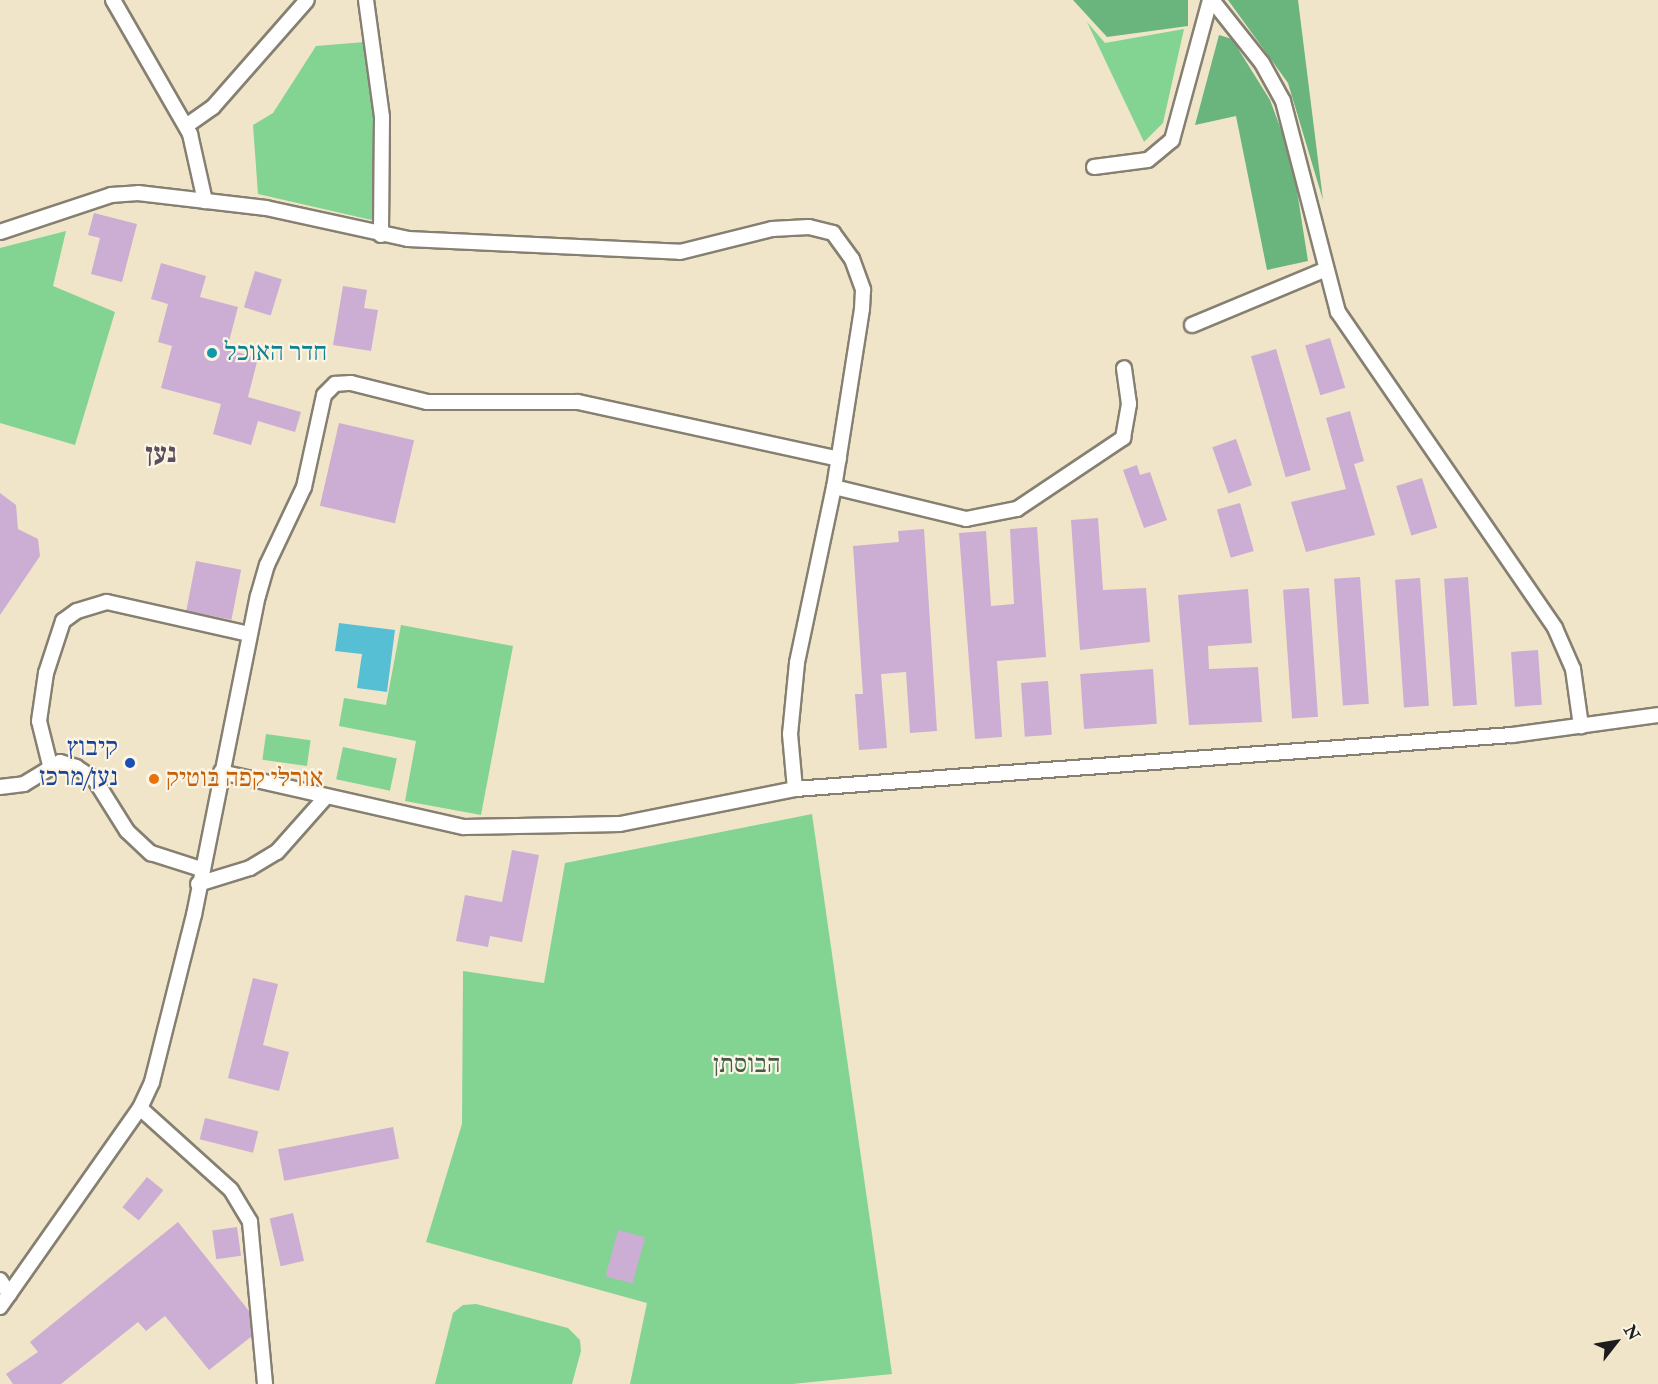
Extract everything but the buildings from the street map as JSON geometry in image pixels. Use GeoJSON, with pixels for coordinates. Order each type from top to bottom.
{"type":"FeatureCollection","features":[{"type":"Feature","properties":{"kind":"street"},"geometry":{"type":"LineString","coordinates":[[113,0],[186,126],[205,201]]}},
{"type":"Feature","properties":{"kind":"street"},"geometry":{"type":"LineString","coordinates":[[186,126],[213,107],[307,0]]}},
{"type":"Feature","properties":{"kind":"street"},"geometry":{"type":"LineString","coordinates":[[366,0],[382,117],[381,236]]}},
{"type":"Feature","properties":{"kind":"street"},"geometry":{"type":"LineString","coordinates":[[1094,167],[1148,160],[1172,140],[1211,0]]}},
{"type":"Feature","properties":{"kind":"street"},"geometry":{"type":"LineString","coordinates":[[1211,0],[1262,63],[1283,101],[1297,138],[1324,270],[1338,312],[1555,628],[1573,669],[1581,726]]}},
{"type":"Feature","properties":{"kind":"street"},"geometry":{"type":"LineString","coordinates":[[0,231],[111,195],[205,201],[266,208],[381,236],[680,252],[772,229],[809,227],[833,233],[844,244],[862,290],[839,459],[797,663],[790,734],[795,789]]}},
{"type":"Feature","properties":{"kind":"street"},"geometry":{"type":"LineString","coordinates":[[1192,325],[1324,270]]}},
{"type":"Feature","properties":{"kind":"street"},"geometry":{"type":"LineString","coordinates":[[834,487],[966,519],[1017,509],[1123,438],[1129,404],[1124,368]]}},
{"type":"Feature","properties":{"kind":"street"},"geometry":{"type":"LineString","coordinates":[[0,1307],[140,1108],[160,1052],[198,884],[249,634],[267,565],[304,487],[324,394],[335,384],[427,402],[578,402],[839,459]]}},
{"type":"Feature","properties":{"kind":"street"},"geometry":{"type":"LineString","coordinates":[[50,765],[39,721],[46,673],[63,621],[77,611],[107,602],[249,634]]}},
{"type":"Feature","properties":{"kind":"street"},"geometry":{"type":"LineString","coordinates":[[221,772],[325,798],[464,827],[552,827],[620,824],[795,789],[1581,726],[1658,715]]}},
{"type":"Feature","properties":{"kind":"street"},"geometry":{"type":"LineString","coordinates":[[0,787],[24,784],[50,765],[60,762],[95,780],[127,831],[151,853],[201,869]]}},
{"type":"Feature","properties":{"kind":"street"},"geometry":{"type":"LineString","coordinates":[[198,884],[232,876],[277,852],[325,798]]}},
{"type":"Feature","properties":{"kind":"street"},"geometry":{"type":"LineString","coordinates":[[140,1108],[231,1190],[250,1222],[265,1384]]}},
{"type":"Feature","properties":{"kind":"street"},"geometry":{"type":"LineString","coordinates":[[0,1280],[9,1294]]}},
{"type":"Feature","properties":{"kind":"green space"},"geometry":{"type":"Polygon","coordinates":[[[1073,0],[1188,0],[1188,26],[1107,37],[1073,0]]]}},
{"type":"Feature","properties":{"kind":"green space"},"geometry":{"type":"Polygon","coordinates":[[[1228,0],[1298,0],[1323,200],[1288,83],[1228,0]]]}},
{"type":"Feature","properties":{"kind":"green space"},"geometry":{"type":"Polygon","coordinates":[[[1087,22],[1105,43],[1184,29],[1163,123],[1144,142],[1087,22]]]}},
{"type":"Feature","properties":{"kind":"green space"},"geometry":{"type":"Polygon","coordinates":[[[1219,35],[1232,39],[1270,100],[1292,159],[1308,261],[1267,270],[1236,116],[1195,125],[1219,35]]]}},
{"type":"Feature","properties":{"kind":"green space"},"geometry":{"type":"Polygon","coordinates":[[[365,42],[373,96],[376,221],[258,194],[253,125],[273,113],[316,46],[365,42]]]}},
{"type":"Feature","properties":{"kind":"green space"},"geometry":{"type":"Polygon","coordinates":[[[66,231],[53,286],[115,312],[75,445],[0,423],[0,248],[66,231]]]}},
{"type":"Feature","properties":{"kind":"green space"},"geometry":{"type":"Polygon","coordinates":[[[401,625],[513,646],[481,815],[405,801],[416,741],[339,726],[344,698],[386,705],[401,625]]]}},
{"type":"Feature","properties":{"kind":"green space"},"geometry":{"type":"Polygon","coordinates":[[[266,734],[311,740],[307,766],[262,760],[266,734]]]}},
{"type":"Feature","properties":{"kind":"green space"},"geometry":{"type":"Polygon","coordinates":[[[343,747],[397,758],[390,791],[336,779],[343,747]]]}},
{"type":"Feature","properties":{"kind":"green space","name":"הבוסתן"},"geometry":{"type":"Polygon","coordinates":[[[812,814],[892,1374],[792,1384],[630,1384],[647,1303],[426,1242],[462,1124],[463,971],[544,983],[565,863],[812,814]]]}},
{"type":"Feature","properties":{"kind":"green space"},"geometry":{"type":"Polygon","coordinates":[[[476,1304],[568,1328],[580,1340],[581,1351],[572,1384],[435,1384],[453,1313],[463,1305],[476,1304]]]}},
{"type":"Feature","properties":{"kind":"water"},"geometry":{"type":"Polygon","coordinates":[[[339,623],[395,630],[387,692],[357,688],[362,654],[335,651],[339,623]]]}},
{"type":"Feature","properties":{"kind":"place","name":"חדר האוכל"},"geometry":{"type":"Point","coordinates":[212,353]}},
{"type":"Feature","properties":{"kind":"place","name":"קיבוץ נען/מרכז"},"geometry":{"type":"Point","coordinates":[130,763]}},
{"type":"Feature","properties":{"kind":"place","name":"אורלי קפה בוטיק"},"geometry":{"type":"Point","coordinates":[154,779]}},
{"type":"Feature","properties":{"kind":"district","name":"נען"},"geometry":{"type":"Point","coordinates":[161,454]}}]}
